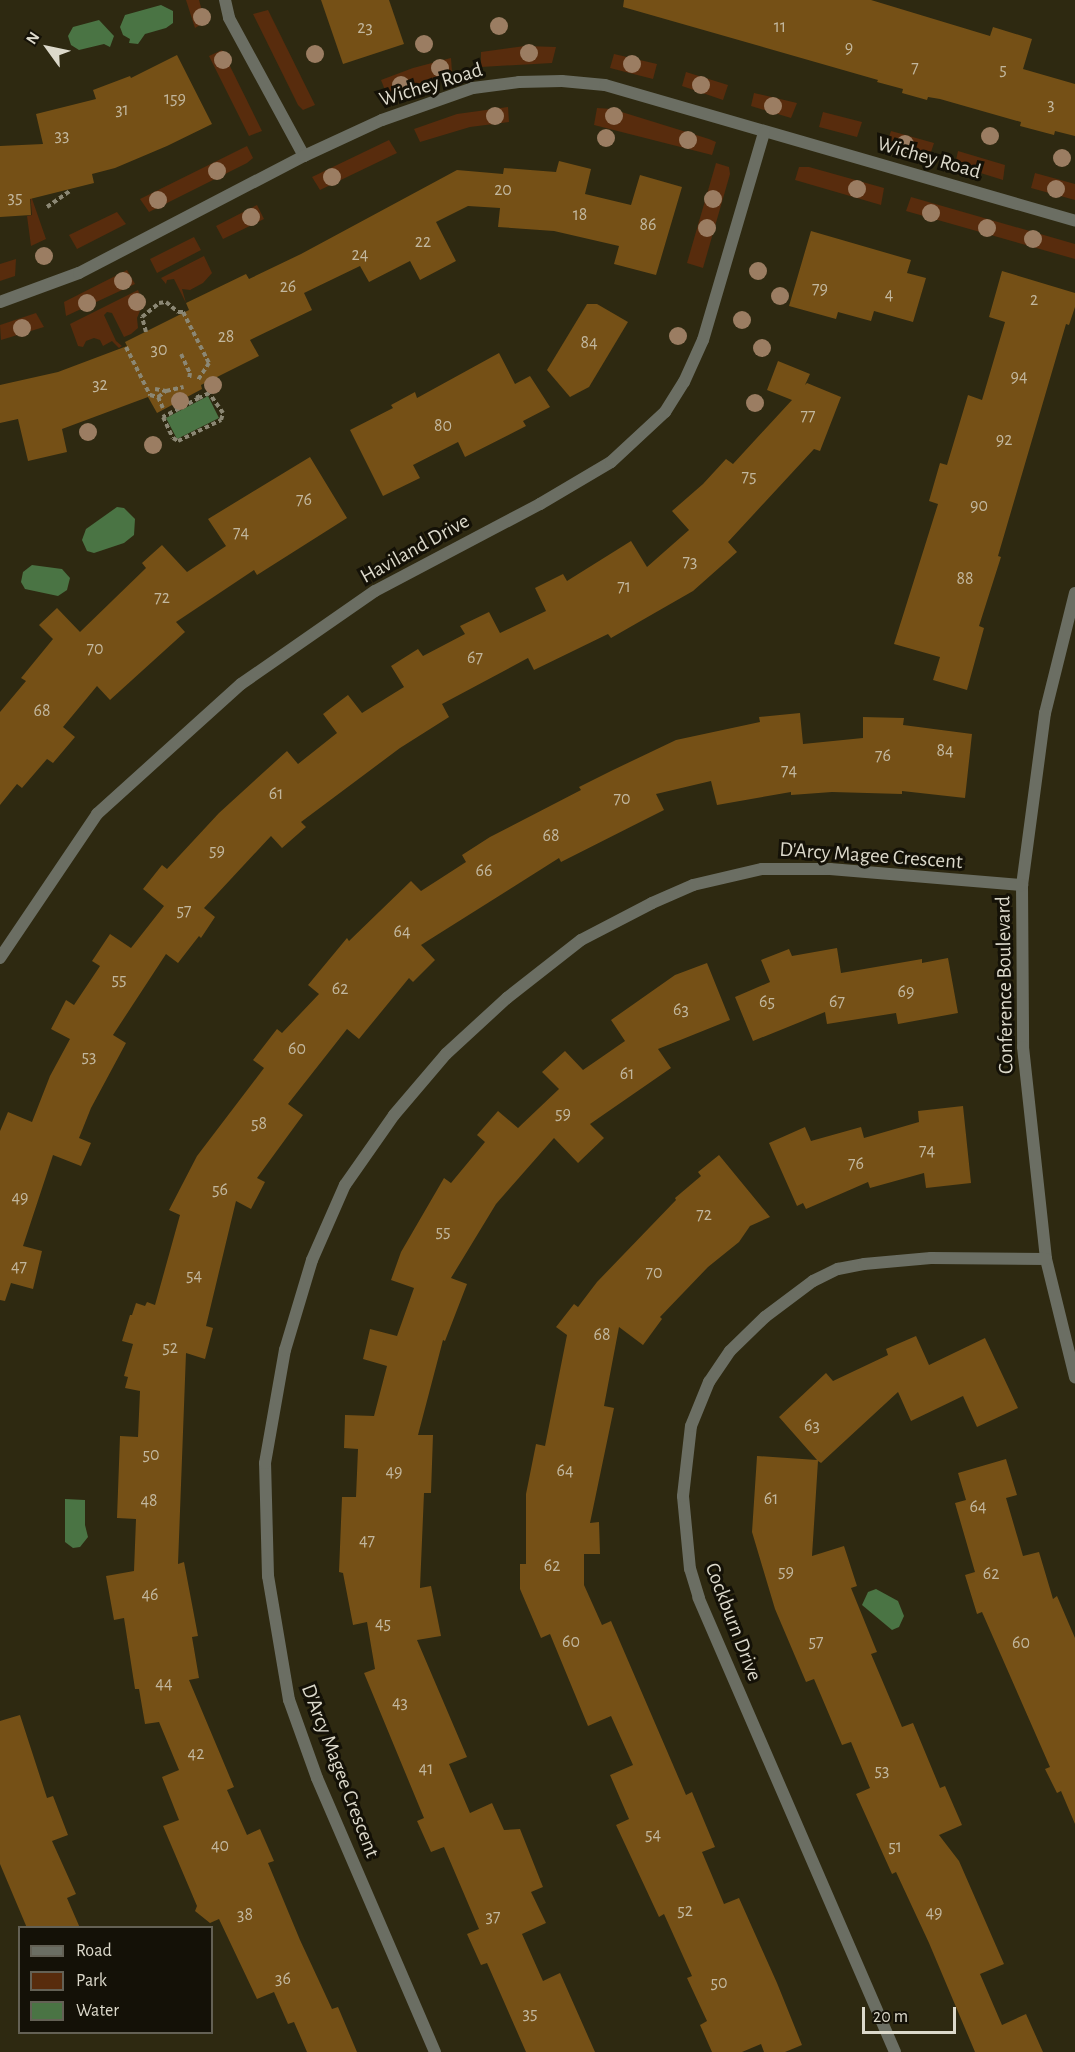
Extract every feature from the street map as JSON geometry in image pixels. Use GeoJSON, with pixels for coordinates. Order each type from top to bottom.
{"type":"FeatureCollection","features":[{"type":"Feature","properties":{"kind":"street"},"geometry":{"type":"LineString","coordinates":[[225,0],[230,18],[304,156]]}},
{"type":"Feature","properties":{"kind":"street","name":"Wichey Road"},"geometry":{"type":"LineString","coordinates":[[0,302],[79,273],[304,156],[429,102],[473,88],[519,82],[562,81],[605,85],[764,133],[1075,221]]}},
{"type":"Feature","properties":{"kind":"street","name":"Haviland Drive"},"geometry":{"type":"LineString","coordinates":[[0,958],[97,814],[241,684],[375,591],[540,504],[611,462],[665,412],[684,382],[703,340],[764,133]]}},
{"type":"Feature","properties":{"kind":"street","name":"Conference Boulevard"},"geometry":{"type":"LineString","coordinates":[[1075,593],[1045,713],[1022,885],[1023,1047],[1046,1258],[1075,1377]]}},
{"type":"Feature","properties":{"kind":"street","name":"D'Arcy Magee Crescent"},"geometry":{"type":"LineString","coordinates":[[435,2052],[317,1778],[289,1700],[268,1576],[265,1463],[285,1350],[312,1260],[345,1185],[393,1115],[446,1054],[481,1022],[581,940],[652,903],[693,885],[762,868],[830,869],[1022,885]]}},
{"type":"Feature","properties":{"kind":"street","name":"Cockburn Drive"},"geometry":{"type":"LineString","coordinates":[[895,2052],[699,1598],[690,1569],[683,1496],[690,1426],[709,1382],[730,1351],[765,1317],[813,1281],[838,1269],[931,1258],[1046,1258]]}},
{"type":"Feature","properties":{"kind":"path"},"geometry":{"type":"LineString","coordinates":[[47,207],[71,190]]}},
{"type":"Feature","properties":{"kind":"path"},"geometry":{"type":"LineString","coordinates":[[146,332],[142,317],[159,303],[166,302],[178,312],[183,312],[209,363],[198,380]]}},
{"type":"Feature","properties":{"kind":"path"},"geometry":{"type":"LineString","coordinates":[[126,347],[147,391],[158,397],[162,406]]}},
{"type":"Feature","properties":{"kind":"path"},"geometry":{"type":"LineString","coordinates":[[181,354],[190,373],[189,379]]}},
{"type":"Feature","properties":{"kind":"path"},"geometry":{"type":"LineString","coordinates":[[155,389],[166,391],[184,387]]}},
{"type":"Feature","properties":{"kind":"path"},"geometry":{"type":"LineString","coordinates":[[158,397],[166,391]]}},
{"type":"Feature","properties":{"kind":"path"},"geometry":{"type":"LineString","coordinates":[[209,393],[223,413],[221,420],[178,441],[173,438],[163,417],[198,396],[209,393]]}},
{"type":"Feature","properties":{"kind":"green space"},"geometry":{"type":"Polygon","coordinates":[[[186,0],[199,0],[205,22],[195,28],[186,0]]]}},
{"type":"Feature","properties":{"kind":"green space"},"geometry":{"type":"Polygon","coordinates":[[[268,10],[315,105],[303,110],[298,105],[253,14],[268,10]]]}},
{"type":"Feature","properties":{"kind":"green space"},"geometry":{"type":"Polygon","coordinates":[[[525,46],[556,47],[552,63],[481,67],[481,52],[525,46]]]}},
{"type":"Feature","properties":{"kind":"green space"},"geometry":{"type":"Polygon","coordinates":[[[222,50],[262,131],[249,136],[209,56],[222,50]]]}},
{"type":"Feature","properties":{"kind":"green space"},"geometry":{"type":"Polygon","coordinates":[[[614,54],[657,64],[653,79],[610,68],[614,54]]]}},
{"type":"Feature","properties":{"kind":"green space"},"geometry":{"type":"Polygon","coordinates":[[[451,58],[452,72],[387,95],[381,80],[413,68],[451,58]]]}},
{"type":"Feature","properties":{"kind":"green space"},"geometry":{"type":"Polygon","coordinates":[[[686,72],[728,85],[723,100],[682,86],[686,72]]]}},
{"type":"Feature","properties":{"kind":"green space"},"geometry":{"type":"Polygon","coordinates":[[[754,93],[797,103],[791,118],[751,106],[754,93]]]}},
{"type":"Feature","properties":{"kind":"green space"},"geometry":{"type":"Polygon","coordinates":[[[508,107],[509,122],[470,127],[420,142],[414,129],[457,114],[508,107]]]}},
{"type":"Feature","properties":{"kind":"green space"},"geometry":{"type":"Polygon","coordinates":[[[597,108],[612,109],[709,139],[716,142],[712,155],[594,125],[597,108]]]}},
{"type":"Feature","properties":{"kind":"green space"},"geometry":{"type":"Polygon","coordinates":[[[823,112],[862,122],[857,137],[819,127],[823,112]]]}},
{"type":"Feature","properties":{"kind":"green space"},"geometry":{"type":"Polygon","coordinates":[[[891,131],[934,143],[929,158],[886,146],[891,131]]]}},
{"type":"Feature","properties":{"kind":"green space"},"geometry":{"type":"Polygon","coordinates":[[[389,140],[397,153],[320,190],[312,177],[389,140]]]}},
{"type":"Feature","properties":{"kind":"green space"},"geometry":{"type":"Polygon","coordinates":[[[247,146],[253,158],[247,163],[149,212],[140,199],[247,146]]]}},
{"type":"Feature","properties":{"kind":"green space"},"geometry":{"type":"Polygon","coordinates":[[[958,151],[1005,165],[1003,180],[955,165],[958,151]]]}},
{"type":"Feature","properties":{"kind":"green space"},"geometry":{"type":"Polygon","coordinates":[[[716,163],[729,167],[730,174],[703,268],[687,263],[716,163]]]}},
{"type":"Feature","properties":{"kind":"green space"},"geometry":{"type":"Polygon","coordinates":[[[799,167],[809,167],[884,188],[881,205],[795,180],[799,167]]]}},
{"type":"Feature","properties":{"kind":"green space"},"geometry":{"type":"Polygon","coordinates":[[[1035,173],[1075,184],[1075,200],[1031,188],[1035,173]]]}},
{"type":"Feature","properties":{"kind":"green space"},"geometry":{"type":"Polygon","coordinates":[[[30,193],[46,239],[31,246],[27,216],[32,215],[30,193]]]}},
{"type":"Feature","properties":{"kind":"green space"},"geometry":{"type":"Polygon","coordinates":[[[911,197],[1075,244],[1075,259],[906,211],[911,197]]]}},
{"type":"Feature","properties":{"kind":"green space"},"geometry":{"type":"Polygon","coordinates":[[[257,205],[264,219],[223,239],[216,226],[257,205]]]}},
{"type":"Feature","properties":{"kind":"green space"},"geometry":{"type":"Polygon","coordinates":[[[117,212],[126,224],[77,249],[69,235],[117,212]]]}},
{"type":"Feature","properties":{"kind":"green space"},"geometry":{"type":"Polygon","coordinates":[[[194,237],[201,250],[157,273],[150,259],[194,237]]]}},
{"type":"Feature","properties":{"kind":"green space"},"geometry":{"type":"Polygon","coordinates":[[[204,256],[212,273],[203,283],[190,290],[182,289],[186,303],[174,279],[167,280],[166,284],[161,278],[204,256]]]}},
{"type":"Feature","properties":{"kind":"green space"},"geometry":{"type":"Polygon","coordinates":[[[16,259],[15,276],[0,281],[0,264],[16,259]]]}},
{"type":"Feature","properties":{"kind":"green space"},"geometry":{"type":"Polygon","coordinates":[[[127,270],[135,284],[66,316],[64,302],[127,270]]]}},
{"type":"Feature","properties":{"kind":"green space"},"geometry":{"type":"Polygon","coordinates":[[[138,290],[140,295],[135,297],[131,307],[140,311],[137,318],[138,328],[131,334],[124,337],[112,313],[107,312],[104,315],[116,341],[122,346],[119,348],[112,341],[103,346],[100,340],[94,338],[86,341],[83,347],[78,346],[70,324],[138,290]]]}},
{"type":"Feature","properties":{"kind":"green space"},"geometry":{"type":"Polygon","coordinates":[[[36,313],[44,327],[1,340],[0,325],[36,313]]]}},
{"type":"Feature","properties":{"kind":"water"},"geometry":{"type":"Polygon","coordinates":[[[161,5],[173,11],[173,23],[166,28],[145,34],[138,44],[129,43],[130,39],[123,35],[120,27],[125,15],[161,5]]]}},
{"type":"Feature","properties":{"kind":"water"},"geometry":{"type":"Polygon","coordinates":[[[99,20],[114,36],[110,47],[104,44],[79,50],[71,45],[68,36],[73,27],[99,20]]]}},
{"type":"Feature","properties":{"kind":"water"},"geometry":{"type":"Polygon","coordinates":[[[208,396],[219,418],[177,439],[166,418],[208,396]]]}},
{"type":"Feature","properties":{"kind":"water"},"geometry":{"type":"Polygon","coordinates":[[[117,507],[124,508],[135,519],[134,535],[124,543],[94,553],[87,551],[82,540],[86,529],[117,507]]]}},
{"type":"Feature","properties":{"kind":"water"},"geometry":{"type":"Polygon","coordinates":[[[32,565],[62,569],[70,578],[67,590],[58,596],[25,589],[21,582],[23,572],[32,565]]]}},
{"type":"Feature","properties":{"kind":"water"},"geometry":{"type":"Polygon","coordinates":[[[65,1499],[85,1500],[85,1525],[88,1537],[80,1547],[73,1548],[65,1542],[65,1499]]]}},
{"type":"Feature","properties":{"kind":"water"},"geometry":{"type":"Polygon","coordinates":[[[876,1589],[898,1601],[904,1616],[899,1627],[892,1630],[862,1605],[868,1592],[876,1589]]]}},
{"type":"Feature","properties":{"kind":"building"},"geometry":{"type":"Polygon","coordinates":[[[321,0],[389,0],[404,44],[343,64],[321,0]]]}},
{"type":"Feature","properties":{"kind":"building"},"geometry":{"type":"Polygon","coordinates":[[[624,0],[871,0],[990,36],[993,27],[1032,39],[1023,69],[1075,84],[1075,136],[1055,131],[1054,135],[1020,126],[1021,122],[940,99],[928,97],[927,100],[902,93],[903,89],[877,82],[878,80],[623,7],[624,0]]]}},
{"type":"Feature","properties":{"kind":"building"},"geometry":{"type":"Polygon","coordinates":[[[177,55],[212,124],[115,168],[92,174],[94,183],[30,199],[31,215],[0,217],[0,146],[43,144],[36,114],[96,99],[93,90],[130,76],[131,78],[177,55]]]}},
{"type":"Feature","properties":{"kind":"building"},"geometry":{"type":"Polygon","coordinates":[[[559,161],[591,169],[585,194],[631,205],[640,175],[682,187],[656,275],[614,264],[619,246],[554,231],[498,227],[500,208],[468,206],[436,222],[456,261],[420,280],[410,261],[369,282],[360,266],[304,293],[312,310],[250,340],[259,356],[201,385],[202,389],[157,413],[148,397],[62,429],[67,452],[28,461],[18,419],[0,423],[0,385],[58,372],[127,346],[125,342],[189,310],[186,303],[246,274],[249,279],[301,254],[457,170],[503,174],[504,168],[556,172],[559,161]]]}},
{"type":"Feature","properties":{"kind":"building"},"geometry":{"type":"Polygon","coordinates":[[[811,231],[911,260],[907,273],[926,278],[913,322],[874,311],[871,321],[838,312],[836,319],[789,306],[811,231]]]}},
{"type":"Feature","properties":{"kind":"building"},"geometry":{"type":"Polygon","coordinates":[[[1002,271],[1075,293],[1075,307],[1069,325],[1066,324],[998,556],[1001,557],[979,626],[984,628],[967,690],[933,680],[940,657],[894,644],[938,504],[929,501],[940,463],[947,465],[968,395],[982,400],[1005,322],[989,317],[1002,271]]]}},
{"type":"Feature","properties":{"kind":"building"},"geometry":{"type":"Polygon","coordinates":[[[587,304],[597,304],[628,322],[589,387],[570,397],[547,370],[587,304]]]}},
{"type":"Feature","properties":{"kind":"building"},"geometry":{"type":"Polygon","coordinates":[[[499,353],[515,384],[530,376],[550,407],[523,421],[526,426],[465,457],[458,442],[413,465],[420,478],[383,496],[350,430],[393,408],[391,405],[415,392],[417,398],[499,353]]]}},
{"type":"Feature","properties":{"kind":"building"},"geometry":{"type":"Polygon","coordinates":[[[778,361],[810,374],[805,385],[807,383],[841,397],[820,451],[814,449],[728,542],[737,552],[693,591],[611,638],[608,634],[534,670],[528,658],[442,704],[449,717],[400,748],[301,822],[306,827],[282,848],[271,836],[204,908],[215,917],[201,938],[199,936],[178,963],[166,954],[113,1035],[126,1043],[91,1108],[79,1138],[91,1143],[81,1166],[53,1155],[23,1246],[42,1251],[33,1289],[11,1283],[5,1301],[0,1300],[0,1131],[8,1112],[32,1122],[50,1076],[70,1039],[51,1029],[66,1000],[74,1005],[100,966],[92,961],[110,934],[131,948],[164,906],[143,889],[162,865],[167,869],[219,813],[287,751],[298,764],[337,733],[323,714],[348,695],[362,713],[404,687],[391,666],[418,649],[423,656],[465,634],[460,626],[489,612],[500,633],[546,611],[535,588],[563,574],[567,581],[631,541],[647,567],[689,530],[672,511],[703,484],[726,459],[733,464],[792,400],[767,390],[778,361]]]}},
{"type":"Feature","properties":{"kind":"building"},"geometry":{"type":"Polygon","coordinates":[[[310,457],[347,518],[257,575],[254,570],[176,622],[185,632],[110,700],[97,686],[63,727],[75,737],[53,763],[47,759],[22,788],[17,784],[0,805],[0,712],[26,681],[21,678],[53,639],[39,625],[57,608],[80,632],[146,568],[142,563],[162,545],[187,572],[226,546],[208,519],[310,457]]]}},
{"type":"Feature","properties":{"kind":"building"},"geometry":{"type":"Polygon","coordinates":[[[800,713],[803,744],[863,738],[863,717],[904,718],[903,725],[972,734],[965,798],[902,791],[902,794],[832,792],[791,795],[791,792],[717,805],[711,781],[656,794],[664,810],[561,862],[559,858],[421,945],[435,960],[413,982],[409,978],[359,1039],[347,1029],[288,1104],[303,1115],[257,1178],[265,1182],[251,1209],[236,1201],[206,1326],[213,1328],[205,1359],[186,1353],[178,1564],[184,1562],[198,1636],[192,1637],[199,1678],[189,1680],[234,1787],[227,1790],[247,1835],[260,1829],[274,1861],[268,1863],[300,1940],[332,2009],[338,2007],[357,2052],[307,2052],[294,2022],[288,2024],[274,1992],[257,1999],[219,1919],[210,1923],[195,1911],[197,1906],[163,1826],[179,1820],[162,1777],[179,1770],[159,1722],[145,1724],[139,1689],[135,1689],[124,1618],[114,1620],[106,1576],[134,1571],[136,1519],[117,1518],[120,1436],[138,1437],[140,1391],[125,1388],[128,1377],[124,1376],[133,1344],[122,1341],[130,1315],[136,1303],[145,1306],[147,1302],[155,1305],[180,1215],[169,1210],[197,1156],[264,1068],[253,1060],[277,1029],[282,1033],[319,994],[308,985],[347,938],[349,941],[411,881],[421,891],[466,862],[462,855],[490,837],[581,790],[579,787],[613,770],[676,740],[760,722],[759,717],[800,713]]]}},
{"type":"Feature","properties":{"kind":"building"},"geometry":{"type":"Polygon","coordinates":[[[837,948],[841,973],[922,959],[922,963],[948,958],[958,1013],[898,1024],[896,1013],[827,1024],[825,1012],[753,1041],[735,997],[770,982],[761,960],[789,949],[792,956],[837,948]]]}},
{"type":"Feature","properties":{"kind":"building"},"geometry":{"type":"Polygon","coordinates":[[[707,963],[730,1020],[658,1049],[671,1068],[590,1124],[604,1138],[578,1163],[554,1138],[496,1204],[451,1278],[467,1284],[445,1341],[443,1340],[418,1435],[433,1435],[431,1493],[424,1493],[420,1588],[431,1586],[441,1636],[417,1640],[467,1757],[449,1764],[470,1813],[492,1803],[504,1830],[520,1829],[543,1887],[531,1892],[546,1923],[522,1934],[543,1981],[560,1973],[595,2052],[526,2052],[487,1963],[481,1965],[467,1934],[479,1929],[444,1847],[431,1852],[417,1821],[424,1818],[364,1673],[375,1669],[367,1622],[353,1625],[343,1573],[339,1572],[342,1497],[356,1497],[358,1449],[344,1448],[345,1415],[374,1416],[387,1366],[363,1359],[370,1329],[397,1336],[414,1288],[391,1280],[401,1252],[444,1178],[451,1183],[485,1142],[477,1135],[498,1111],[518,1128],[559,1089],[542,1072],[565,1051],[583,1070],[625,1041],[611,1020],[675,975],[707,963]]]}},
{"type":"Feature","properties":{"kind":"building"},"geometry":{"type":"Polygon","coordinates":[[[963,1106],[971,1183],[926,1188],[924,1173],[870,1188],[868,1182],[806,1209],[803,1203],[797,1206],[769,1143],[805,1127],[811,1141],[861,1127],[864,1138],[919,1122],[918,1111],[963,1106]]]}},
{"type":"Feature","properties":{"kind":"building"},"geometry":{"type":"Polygon","coordinates":[[[719,1155],[770,1217],[750,1226],[739,1242],[708,1267],[660,1317],[662,1319],[643,1345],[619,1327],[604,1406],[614,1408],[590,1523],[599,1522],[600,1554],[584,1554],[584,1585],[602,1625],[611,1621],[686,1795],[692,1792],[715,1847],[702,1852],[724,1904],[739,1898],[777,1983],[802,2045],[785,2052],[764,2052],[761,2044],[742,2052],[712,2052],[700,2025],[707,2021],[687,1978],[692,1976],[664,1914],[659,1917],[616,1825],[629,1819],[610,1775],[633,1765],[611,1716],[588,1726],[550,1634],[541,1638],[520,1589],[520,1564],[526,1564],[526,1494],[536,1444],[545,1446],[567,1335],[556,1327],[574,1304],[578,1307],[597,1282],[676,1200],[675,1198],[701,1176],[698,1172],[719,1155]]]}},
{"type":"Feature","properties":{"kind":"building"},"geometry":{"type":"Polygon","coordinates":[[[916,1336],[929,1365],[985,1338],[1018,1408],[977,1427],[963,1396],[911,1421],[898,1392],[821,1463],[818,1461],[812,1556],[844,1546],[857,1586],[851,1588],[877,1652],[871,1654],[902,1727],[913,1723],[940,1788],[945,1786],[962,1825],[939,1835],[959,1861],[1004,1964],[980,1974],[1002,2025],[1026,2014],[1043,2052],[975,2052],[929,1943],[896,1872],[892,1874],[856,1794],[870,1788],[851,1742],[842,1745],[814,1679],[806,1682],[775,1609],[752,1532],[757,1456],[817,1460],[779,1417],[826,1373],[833,1381],[888,1355],[886,1349],[916,1336]]]}},
{"type":"Feature","properties":{"kind":"building"},"geometry":{"type":"Polygon","coordinates":[[[1006,1459],[1017,1495],[1006,1498],[1023,1556],[1039,1552],[1053,1599],[1057,1596],[1075,1638],[1075,1824],[1061,1791],[1057,1793],[1045,1769],[1050,1767],[982,1612],[977,1614],[965,1575],[975,1572],[955,1503],[966,1500],[958,1473],[1006,1459]]]}},
{"type":"Feature","properties":{"kind":"building"},"geometry":{"type":"Polygon","coordinates":[[[20,1715],[47,1798],[53,1796],[68,1835],[52,1841],[76,1894],[67,1898],[79,1926],[26,1926],[0,1864],[0,1721],[20,1715]]]}}]}
